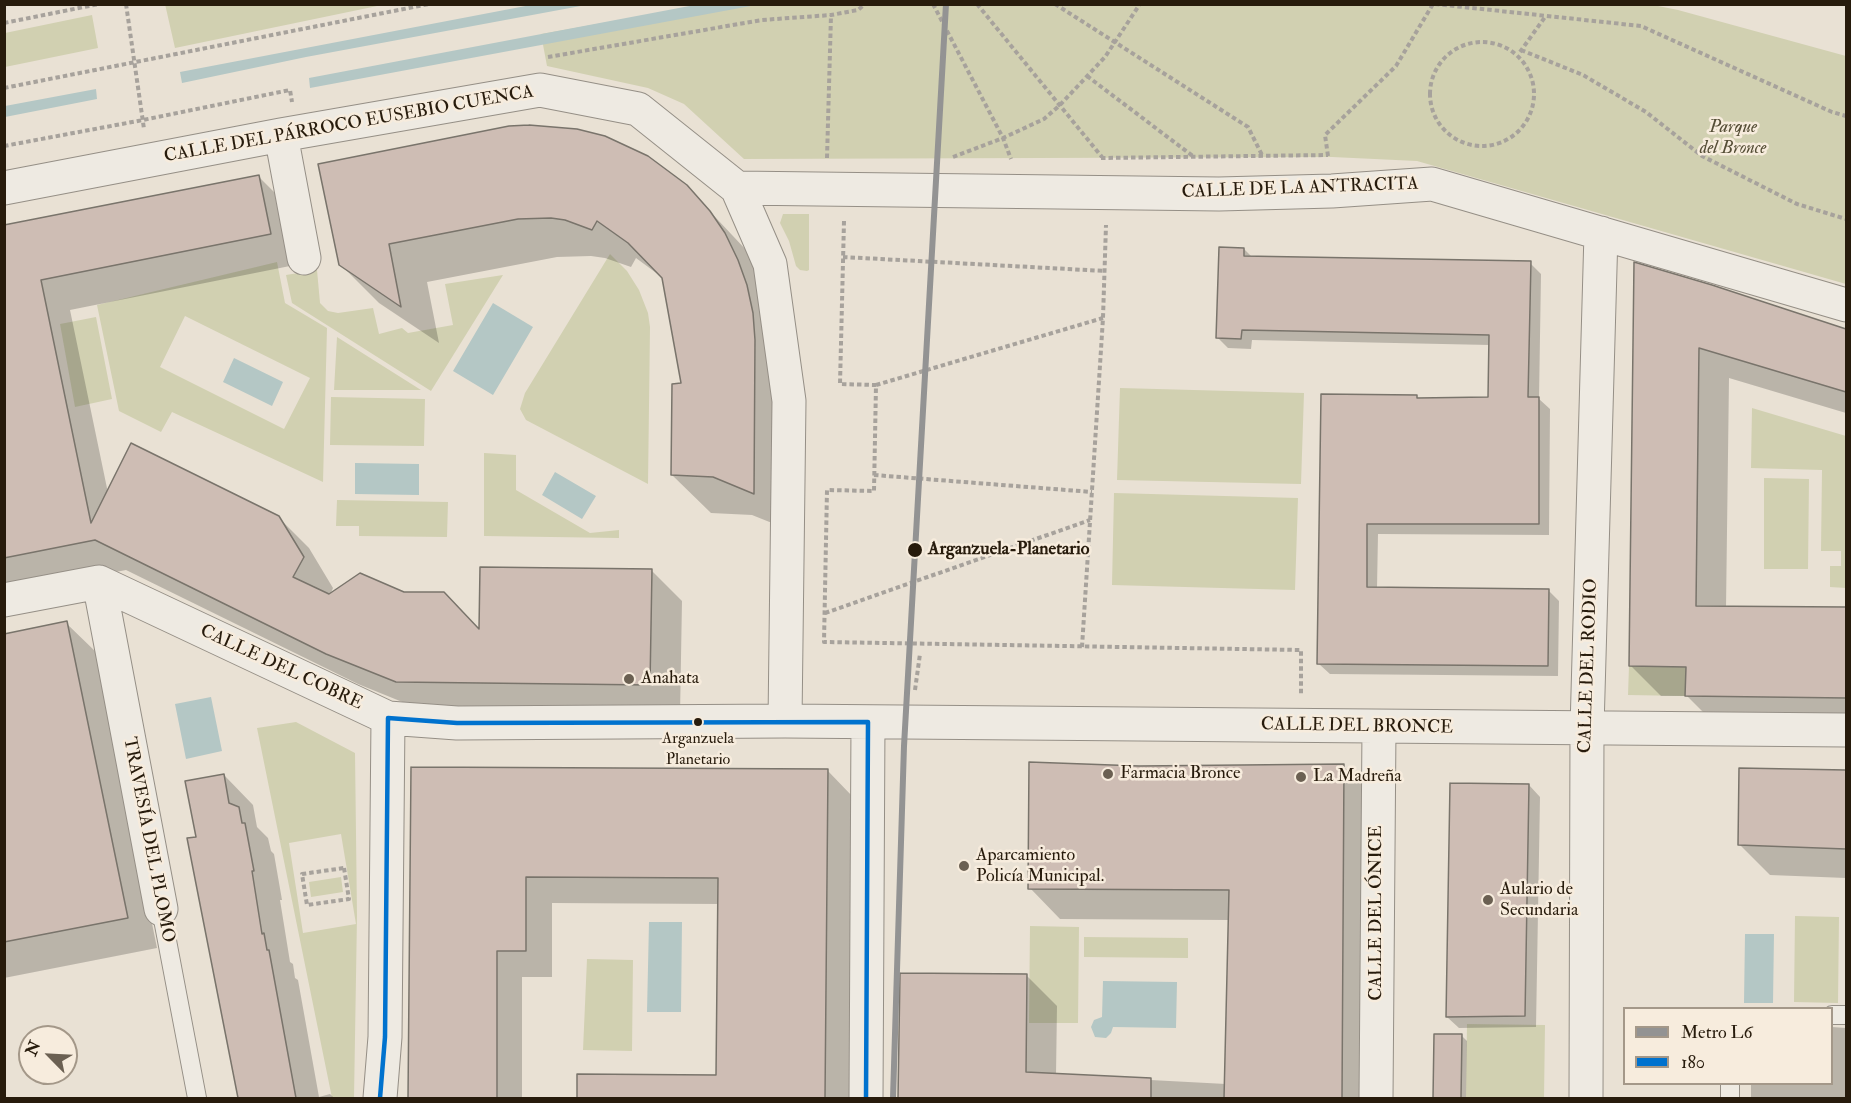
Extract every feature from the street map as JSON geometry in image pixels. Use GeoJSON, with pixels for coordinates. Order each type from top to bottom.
{"type":"FeatureCollection","features":[{"type":"Feature","properties":{"kind":"street","name":"CALLE DEL PÁRROCO EUSEBIO CUENCA"},"geometry":{"type":"LineString","coordinates":[[4,188],[281,135],[540,90],[638,109],[737,188],[770,264],[789,400],[785,722]]}},
{"type":"Feature","properties":{"kind":"street"},"geometry":{"type":"LineString","coordinates":[[281,135],[304,258]]}},
{"type":"Feature","properties":{"kind":"street","name":"CALLE DE LA ANTRACITA"},"geometry":{"type":"LineString","coordinates":[[737,188],[1219,194],[1432,184],[1846,305]]}},
{"type":"Feature","properties":{"kind":"street","name":"CALLE DEL RODIO"},"geometry":{"type":"LineString","coordinates":[[1586,1098],[1587,728],[1601,233]]}},
{"type":"Feature","properties":{"kind":"street"},"geometry":{"type":"LineString","coordinates":[[4,600],[99,582]]}},
{"type":"Feature","properties":{"kind":"street","name":"CALLE DEL COBRE"},"geometry":{"type":"LineString","coordinates":[[99,582],[388,718],[457,723],[868,722]]}},
{"type":"Feature","properties":{"kind":"street","name":"TRAVESÍA DEL PLOMO"},"geometry":{"type":"LineString","coordinates":[[99,582],[161,909]]}},
{"type":"Feature","properties":{"kind":"street"},"geometry":{"type":"LineString","coordinates":[[380,1098],[385,1037],[388,718]]}},
{"type":"Feature","properties":{"kind":"street"},"geometry":{"type":"LineString","coordinates":[[866,1098],[868,722]]}},
{"type":"Feature","properties":{"kind":"street","name":"CALLE DEL BRONCE"},"geometry":{"type":"LineString","coordinates":[[868,722],[1379,728],[1846,730]]}},
{"type":"Feature","properties":{"kind":"street","name":"CALLE DEL ÓNICE"},"geometry":{"type":"LineString","coordinates":[[1376,1098],[1379,728]]}},
{"type":"Feature","properties":{"kind":"lane","name":"TRAVESÍA DEL PLOMO"},"geometry":{"type":"LineString","coordinates":[[161,909],[197,1098]]}},
{"type":"Feature","properties":{"kind":"path"},"geometry":{"type":"LineString","coordinates":[[4,23],[99,4]]}},
{"type":"Feature","properties":{"kind":"path"},"geometry":{"type":"LineString","coordinates":[[4,146],[142,120],[126,4]]}},
{"type":"Feature","properties":{"kind":"path"},"geometry":{"type":"LineString","coordinates":[[4,88],[429,4]]}},
{"type":"Feature","properties":{"kind":"path"},"geometry":{"type":"LineString","coordinates":[[933,4],[1003,138],[1011,159]]}},
{"type":"Feature","properties":{"kind":"path"},"geometry":{"type":"LineString","coordinates":[[977,4],[1103,158]]}},
{"type":"Feature","properties":{"kind":"path"},"geometry":{"type":"LineString","coordinates":[[1055,4],[1248,127],[1262,156]]}},
{"type":"Feature","properties":{"kind":"path"},"geometry":{"type":"LineString","coordinates":[[950,159],[1044,119],[1105,57],[1140,4]]}},
{"type":"Feature","properties":{"kind":"path"},"geometry":{"type":"LineString","coordinates":[[1329,163],[1325,135],[1396,66],[1434,4],[1641,27],[1832,112],[1846,116]]}},
{"type":"Feature","properties":{"kind":"path"},"geometry":{"type":"LineString","coordinates":[[827,163],[831,15]]}},
{"type":"Feature","properties":{"kind":"path"},"geometry":{"type":"LineString","coordinates":[[1519,52],[1546,16]]}},
{"type":"Feature","properties":{"kind":"path"},"geometry":{"type":"LineString","coordinates":[[1519,52],[1534,84],[1534,101],[1529,117],[1519,131],[1505,141],[1489,146],[1472,146],[1456,140],[1443,129],[1434,115],[1430,97],[1432,80],[1439,64],[1452,51],[1468,43],[1486,41],[1503,45],[1583,75],[1646,112],[1702,156],[1797,204],[1846,219]]}},
{"type":"Feature","properties":{"kind":"path"},"geometry":{"type":"LineString","coordinates":[[1087,76],[1194,157]]}},
{"type":"Feature","properties":{"kind":"path"},"geometry":{"type":"LineString","coordinates":[[844,212],[840,384],[876,385],[1103,318]]}},
{"type":"Feature","properties":{"kind":"path"},"geometry":{"type":"LineString","coordinates":[[1082,647],[1103,318],[1106,220]]}},
{"type":"Feature","properties":{"kind":"path"},"geometry":{"type":"LineString","coordinates":[[843,257],[1105,271]]}},
{"type":"Feature","properties":{"kind":"path"},"geometry":{"type":"LineString","coordinates":[[876,385],[874,491],[827,490],[824,642],[1301,650],[1301,704]]}},
{"type":"Feature","properties":{"kind":"path"},"geometry":{"type":"LineString","coordinates":[[874,475],[1092,492]]}},
{"type":"Feature","properties":{"kind":"path"},"geometry":{"type":"LineString","coordinates":[[825,613],[1090,520]]}},
{"type":"Feature","properties":{"kind":"path"},"geometry":{"type":"LineString","coordinates":[[914,694],[920,654]]}},
{"type":"Feature","properties":{"kind":"path"},"geometry":{"type":"LineString","coordinates":[[344,868],[346,882],[349,899],[306,905],[302,874],[344,868]]}},
{"type":"Feature","properties":{"kind":"green space"},"geometry":{"type":"Polygon","coordinates":[[[165,4],[382,4],[382,5],[175,48],[165,4]]]}},
{"type":"Feature","properties":{"kind":"green space","name":"Parque del Bronce"},"geometry":{"type":"Polygon","coordinates":[[[710,4],[1648,4],[1678,10],[1846,56],[1846,284],[1417,161],[1332,157],[744,159],[684,104],[648,88],[547,66],[541,34],[710,4]]]}},
{"type":"Feature","properties":{"kind":"green space"},"geometry":{"type":"Polygon","coordinates":[[[92,15],[98,48],[5,67],[5,33],[92,15]]]}},
{"type":"Feature","properties":{"kind":"green space"},"geometry":{"type":"Polygon","coordinates":[[[783,214],[809,214],[809,270],[807,271],[800,270],[796,266],[789,241],[780,223],[783,214]]]}},
{"type":"Feature","properties":{"kind":"green space"},"geometry":{"type":"Polygon","coordinates":[[[610,254],[627,271],[639,290],[648,313],[650,327],[648,484],[526,420],[520,409],[525,393],[610,254]]]}},
{"type":"Feature","properties":{"kind":"green space"},"geometry":{"type":"Polygon","coordinates":[[[277,262],[285,303],[327,328],[323,482],[172,412],[161,432],[119,411],[97,305],[277,262]],[[185,316],[160,367],[284,429],[310,378],[185,316]]]}},
{"type":"Feature","properties":{"kind":"green space"},"geometry":{"type":"Polygon","coordinates":[[[317,270],[320,303],[328,311],[338,313],[373,308],[379,334],[402,328],[408,333],[453,325],[445,284],[503,275],[431,391],[292,303],[286,275],[317,270]]]}},
{"type":"Feature","properties":{"kind":"green space"},"geometry":{"type":"Polygon","coordinates":[[[96,317],[112,399],[75,407],[60,324],[96,317]]]}},
{"type":"Feature","properties":{"kind":"green space"},"geometry":{"type":"Polygon","coordinates":[[[337,337],[421,390],[334,390],[337,337]]]}},
{"type":"Feature","properties":{"kind":"green space"},"geometry":{"type":"Polygon","coordinates":[[[1120,388],[1304,393],[1301,484],[1117,480],[1120,388]]]}},
{"type":"Feature","properties":{"kind":"green space"},"geometry":{"type":"Polygon","coordinates":[[[331,397],[425,399],[424,446],[330,445],[331,397]]]}},
{"type":"Feature","properties":{"kind":"green space"},"geometry":{"type":"Polygon","coordinates":[[[1752,408],[1846,436],[1846,588],[1830,587],[1830,566],[1841,566],[1841,551],[1821,551],[1822,470],[1751,468],[1752,408]]]}},
{"type":"Feature","properties":{"kind":"green space"},"geometry":{"type":"Polygon","coordinates":[[[484,453],[516,455],[516,490],[590,533],[619,530],[619,538],[484,536],[484,453]]]}},
{"type":"Feature","properties":{"kind":"green space"},"geometry":{"type":"Polygon","coordinates":[[[1764,478],[1809,479],[1808,569],[1764,569],[1764,478]]]}},
{"type":"Feature","properties":{"kind":"green space"},"geometry":{"type":"Polygon","coordinates":[[[1114,493],[1298,498],[1295,590],[1112,585],[1114,493]]]}},
{"type":"Feature","properties":{"kind":"green space"},"geometry":{"type":"Polygon","coordinates":[[[337,500],[448,502],[447,537],[359,536],[359,526],[336,526],[337,500]]]}},
{"type":"Feature","properties":{"kind":"green space"},"geometry":{"type":"Polygon","coordinates":[[[1629,666],[1686,667],[1685,696],[1628,695],[1629,666]]]}},
{"type":"Feature","properties":{"kind":"green space"},"geometry":{"type":"Polygon","coordinates":[[[296,722],[355,753],[357,916],[354,1098],[332,1098],[257,728],[296,722]],[[341,834],[289,843],[303,933],[356,924],[341,834]]]}},
{"type":"Feature","properties":{"kind":"green space"},"geometry":{"type":"Polygon","coordinates":[[[341,877],[343,892],[311,897],[309,882],[341,877]]]}},
{"type":"Feature","properties":{"kind":"green space"},"geometry":{"type":"Polygon","coordinates":[[[1795,916],[1839,917],[1838,1003],[1794,1002],[1795,916]]]}},
{"type":"Feature","properties":{"kind":"green space"},"geometry":{"type":"Polygon","coordinates":[[[1030,926],[1079,927],[1078,1023],[1029,1023],[1030,926]]]}},
{"type":"Feature","properties":{"kind":"green space"},"geometry":{"type":"Polygon","coordinates":[[[1084,937],[1188,938],[1188,958],[1084,957],[1084,937]]]}},
{"type":"Feature","properties":{"kind":"green space"},"geometry":{"type":"Polygon","coordinates":[[[587,959],[633,960],[632,1051],[583,1050],[587,959]]]}},
{"type":"Feature","properties":{"kind":"green space"},"geometry":{"type":"Polygon","coordinates":[[[1467,1024],[1545,1025],[1544,1098],[1466,1098],[1467,1024]]]}},
{"type":"Feature","properties":{"kind":"shaded area"},"geometry":{"type":"Polygon","coordinates":[[[536,4],[586,5],[306,57],[182,83],[180,72],[536,4]]]}},
{"type":"Feature","properties":{"kind":"shaded area"},"geometry":{"type":"Polygon","coordinates":[[[700,4],[756,5],[310,88],[309,78],[700,4]]]}},
{"type":"Feature","properties":{"kind":"shaded area"},"geometry":{"type":"Polygon","coordinates":[[[96,89],[97,99],[5,117],[5,106],[96,89]]]}},
{"type":"Feature","properties":{"kind":"shaded area"},"geometry":{"type":"Polygon","coordinates":[[[493,303],[533,327],[493,395],[453,371],[493,303]]]}},
{"type":"Feature","properties":{"kind":"shaded area"},"geometry":{"type":"Polygon","coordinates":[[[234,358],[283,382],[272,406],[223,382],[234,358]]]}},
{"type":"Feature","properties":{"kind":"shaded area"},"geometry":{"type":"Polygon","coordinates":[[[355,463],[419,464],[419,495],[355,494],[355,463]]]}},
{"type":"Feature","properties":{"kind":"shaded area"},"geometry":{"type":"Polygon","coordinates":[[[555,472],[596,496],[582,519],[542,495],[555,472]]]}},
{"type":"Feature","properties":{"kind":"shaded area"},"geometry":{"type":"Polygon","coordinates":[[[211,697],[222,751],[186,759],[175,704],[211,697]]]}},
{"type":"Feature","properties":{"kind":"shaded area"},"geometry":{"type":"Polygon","coordinates":[[[649,922],[682,922],[681,1012],[647,1012],[649,922]]]}},
{"type":"Feature","properties":{"kind":"shaded area"},"geometry":{"type":"Polygon","coordinates":[[[1745,934],[1774,934],[1773,1003],[1744,1003],[1745,934]]]}},
{"type":"Feature","properties":{"kind":"shaded area"},"geometry":{"type":"Polygon","coordinates":[[[1103,981],[1177,982],[1176,1028],[1113,1027],[1106,1038],[1095,1037],[1091,1027],[1094,1020],[1102,1017],[1103,981]]]}},
{"type":"Feature","properties":{"kind":"building"},"geometry":{"type":"Polygon","coordinates":[[[529,125],[577,129],[605,136],[648,156],[687,185],[710,211],[725,233],[747,285],[753,313],[755,340],[754,494],[713,477],[671,475],[672,384],[681,383],[662,278],[628,243],[597,221],[592,230],[565,220],[518,219],[389,244],[401,307],[339,265],[318,164],[509,126],[529,125]]]}},
{"type":"Feature","properties":{"kind":"building"},"geometry":{"type":"Polygon","coordinates":[[[259,175],[271,234],[41,280],[91,523],[131,443],[279,516],[304,557],[293,577],[329,594],[360,573],[404,592],[444,592],[479,629],[480,567],[652,569],[650,685],[396,682],[326,654],[95,540],[4,558],[4,225],[259,175]]]}},
{"type":"Feature","properties":{"kind":"building"},"geometry":{"type":"Polygon","coordinates":[[[1219,247],[1244,248],[1244,256],[1531,261],[1528,397],[1539,397],[1539,524],[1367,524],[1367,587],[1549,589],[1548,666],[1317,664],[1321,394],[1417,395],[1417,398],[1488,397],[1489,335],[1242,330],[1241,339],[1216,338],[1219,247]]]}},
{"type":"Feature","properties":{"kind":"building"},"geometry":{"type":"Polygon","coordinates":[[[1634,262],[1846,329],[1846,392],[1699,348],[1696,606],[1846,607],[1846,698],[1685,696],[1686,667],[1629,666],[1634,262]]]}},
{"type":"Feature","properties":{"kind":"building"},"geometry":{"type":"Polygon","coordinates":[[[67,621],[128,918],[4,942],[4,634],[67,621]]]}},
{"type":"Feature","properties":{"kind":"building"},"geometry":{"type":"Polygon","coordinates":[[[1029,762],[1139,766],[1344,764],[1342,1098],[1224,1098],[1229,890],[1028,889],[1029,762]]]}},
{"type":"Feature","properties":{"kind":"building"},"geometry":{"type":"Polygon","coordinates":[[[411,767],[828,769],[825,1098],[577,1098],[577,1074],[716,1075],[718,878],[526,877],[526,951],[497,951],[497,1098],[408,1098],[411,767]]]}},
{"type":"Feature","properties":{"kind":"building"},"geometry":{"type":"Polygon","coordinates":[[[1739,768],[1846,770],[1846,849],[1738,845],[1739,768]]]}},
{"type":"Feature","properties":{"kind":"building"},"geometry":{"type":"Polygon","coordinates":[[[224,774],[229,803],[239,807],[242,823],[245,823],[262,934],[264,933],[267,950],[269,950],[296,1098],[238,1098],[187,838],[196,837],[185,781],[224,774]]]}},
{"type":"Feature","properties":{"kind":"building","name":"Aulario de Secundaria"},"geometry":{"type":"Polygon","coordinates":[[[1450,783],[1529,784],[1525,1016],[1446,1017],[1450,783]]]}},
{"type":"Feature","properties":{"kind":"building"},"geometry":{"type":"Polygon","coordinates":[[[900,973],[1027,974],[1026,1072],[1151,1078],[1151,1098],[898,1098],[900,973]]]}},
{"type":"Feature","properties":{"kind":"building"},"geometry":{"type":"Polygon","coordinates":[[[1434,1034],[1462,1034],[1461,1098],[1433,1098],[1434,1034]]]}},
{"type":"Feature","properties":{"kind":"metro line","name":"L6"},"geometry":{"type":"LineString","coordinates":[[893,1098],[904,746],[946,4]]}},
{"type":"Feature","properties":{"kind":"transit line","name":"180"},"geometry":{"type":"LineString","coordinates":[[380,1098],[385,1037],[388,718],[457,723],[868,722],[866,1098]]}},
{"type":"Feature","properties":{"kind":"place","name":"Arganzuela-Planetario"},"geometry":{"type":"Point","coordinates":[915,550]}},
{"type":"Feature","properties":{"kind":"place","name":"Anahata"},"geometry":{"type":"Point","coordinates":[629,679]}},
{"type":"Feature","properties":{"kind":"place","name":"Arganzuela Planetario"},"geometry":{"type":"Point","coordinates":[698,722]}},
{"type":"Feature","properties":{"kind":"place","name":"Farmacia Bronce"},"geometry":{"type":"Point","coordinates":[1108,774]}},
{"type":"Feature","properties":{"kind":"place","name":"La Madreña"},"geometry":{"type":"Point","coordinates":[1301,777]}},
{"type":"Feature","properties":{"kind":"place","name":"Aparcamiento Policía Municipal."},"geometry":{"type":"Point","coordinates":[964,866]}},
{"type":"Feature","properties":{"kind":"place","name":"Aulario de Secundaria"},"geometry":{"type":"Point","coordinates":[1488,900]}}]}
